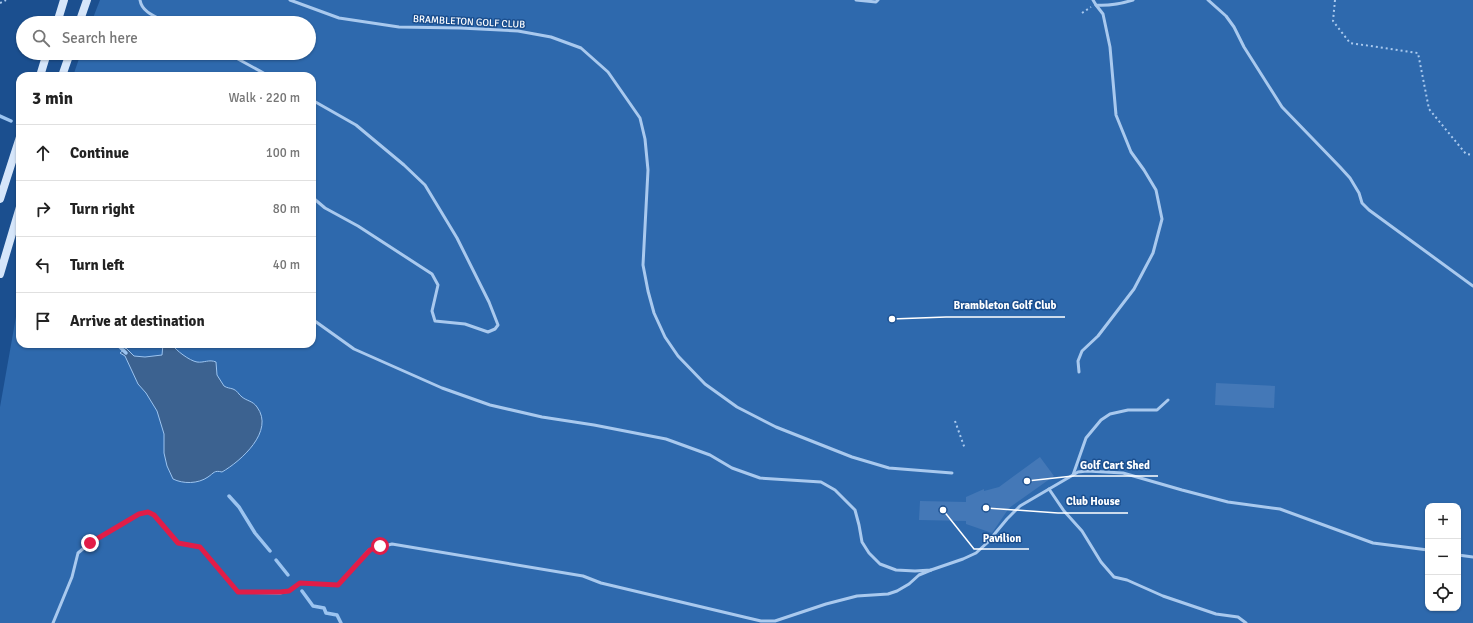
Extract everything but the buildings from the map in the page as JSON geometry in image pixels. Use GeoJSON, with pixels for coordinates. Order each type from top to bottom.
{"type":"FeatureCollection","features":[{"type":"Feature","properties":{"kind":"main road"},"geometry":{"type":"LineString","coordinates":[[59,16],[64,0]]}},
{"type":"Feature","properties":{"kind":"main road"},"geometry":{"type":"LineString","coordinates":[[81,16],[87,0]]}},
{"type":"Feature","properties":{"kind":"main road"},"geometry":{"type":"LineString","coordinates":[[41,72],[45,60]]}},
{"type":"Feature","properties":{"kind":"main road"},"geometry":{"type":"LineString","coordinates":[[63,72],[68,60]]}},
{"type":"Feature","properties":{"kind":"main road"},"geometry":{"type":"LineString","coordinates":[[0,199],[16,149]]}},
{"type":"Feature","properties":{"kind":"main road"},"geometry":{"type":"LineString","coordinates":[[0,274],[16,220]]}},
{"type":"Feature","properties":{"kind":"lane"},"geometry":{"type":"LineString","coordinates":[[140,0],[144,10],[155,16]]}},
{"type":"Feature","properties":{"kind":"lane","name":"BRAMBLETON GOLF CLUB"},"geometry":{"type":"LineString","coordinates":[[290,0],[338,18],[398,26],[518,31],[550,37],[581,48],[608,72],[640,118],[645,139],[648,170],[644,265],[648,292],[654,313],[666,337],[678,356],[705,384],[737,407],[776,427],[852,457],[890,468],[952,473]]}},
{"type":"Feature","properties":{"kind":"lane"},"geometry":{"type":"LineString","coordinates":[[856,0],[876,2],[878,0]]}},
{"type":"Feature","properties":{"kind":"lane"},"geometry":{"type":"LineString","coordinates":[[1079,372],[1078,361],[1082,352],[1098,336],[1134,289],[1153,253],[1162,219],[1156,190],[1131,152],[1116,115],[1110,47],[1103,14],[1093,0]]}},
{"type":"Feature","properties":{"kind":"lane"},"geometry":{"type":"LineString","coordinates":[[1096,5],[1119,5],[1133,0]]}},
{"type":"Feature","properties":{"kind":"lane"},"geometry":{"type":"LineString","coordinates":[[1208,0],[1226,16],[1234,27],[1244,47],[1282,107],[1350,178],[1359,193],[1362,203],[1473,286]]}},
{"type":"Feature","properties":{"kind":"lane"},"geometry":{"type":"LineString","coordinates":[[240,60],[262,72]]}},
{"type":"Feature","properties":{"kind":"lane"},"geometry":{"type":"LineString","coordinates":[[316,102],[356,125],[404,165],[425,185],[457,238],[489,302],[498,325],[495,329],[488,332],[465,324],[435,321],[432,311],[438,285],[432,274],[358,226],[325,208],[316,200]]}},
{"type":"Feature","properties":{"kind":"lane"},"geometry":{"type":"LineString","coordinates":[[316,322],[354,349],[442,388],[490,405],[666,439],[710,455],[732,468],[760,478],[821,482],[835,490],[855,510],[862,542],[869,553],[880,564],[896,570],[931,570]]}},
{"type":"Feature","properties":{"kind":"lane"},"geometry":{"type":"LineString","coordinates":[[1073,475],[1086,438],[1101,420],[1110,414],[1128,410],[1157,410],[1168,400]]}},
{"type":"Feature","properties":{"kind":"lane"},"geometry":{"type":"LineString","coordinates":[[53,623],[72,577],[78,553],[90,543],[139,514],[148,512],[154,515],[178,543],[200,547],[238,592],[289,591],[300,583],[338,585],[370,550],[392,544],[583,576],[601,583],[761,621],[775,621],[826,604],[857,596],[897,592],[919,575],[976,553],[1020,506],[1078,472],[1087,471],[1123,473],[1228,502],[1280,509],[1373,543],[1425,550]]}},
{"type":"Feature","properties":{"kind":"lane"},"geometry":{"type":"LineString","coordinates":[[1049,489],[1064,511],[1082,531],[1101,562],[1114,577],[1127,580],[1163,596],[1216,614],[1238,617],[1246,623]]}},
{"type":"Feature","properties":{"kind":"lane"},"geometry":{"type":"LineString","coordinates":[[1461,555],[1473,557]]}},
{"type":"Feature","properties":{"kind":"path"},"geometry":{"type":"LineString","coordinates":[[0,3],[6,0]]}},
{"type":"Feature","properties":{"kind":"path"},"geometry":{"type":"LineString","coordinates":[[1335,0],[1333,21],[1350,43],[1418,53],[1429,109],[1466,154],[1473,155]]}},
{"type":"Feature","properties":{"kind":"path"},"geometry":{"type":"LineString","coordinates":[[1082,13],[1096,5]]}},
{"type":"Feature","properties":{"kind":"path"},"geometry":{"type":"LineString","coordinates":[[955,421],[965,449]]}},
{"type":"Feature","properties":{"kind":"shaded area"},"geometry":{"type":"Polygon","coordinates":[[[100,0],[1473,0],[1473,623],[0,623],[0,407],[16,317],[16,348],[316,348],[316,72],[74,72],[79,60],[316,60],[316,16],[94,16],[100,0]]]}},
{"type":"Feature","properties":{"kind":"shaded area"},"geometry":{"type":"Polygon","coordinates":[[[126,348],[134,356],[145,357],[162,355],[163,348],[176,348],[179,352],[194,361],[216,362],[217,375],[224,386],[237,391],[242,397],[254,403],[261,416],[262,426],[259,435],[246,453],[238,461],[222,472],[219,471],[213,473],[200,481],[186,482],[173,479],[167,466],[164,453],[164,434],[157,411],[146,393],[138,384],[125,356],[120,353],[126,348]]]}},
{"type":"Feature","properties":{"kind":"waterway"},"geometry":{"type":"LineString","coordinates":[[0,116],[11,121]]}},
{"type":"Feature","properties":{"kind":"waterway"},"geometry":{"type":"LineString","coordinates":[[121,348],[126,353]]}},
{"type":"Feature","properties":{"kind":"waterway"},"geometry":{"type":"LineString","coordinates":[[229,496],[239,507],[255,533],[270,551]]}},
{"type":"Feature","properties":{"kind":"waterway"},"geometry":{"type":"LineString","coordinates":[[276,560],[288,575]]}},
{"type":"Feature","properties":{"kind":"waterway"},"geometry":{"type":"LineString","coordinates":[[302,591],[313,606],[324,608],[326,613],[337,615],[341,623]]}},
{"type":"Feature","properties":{"kind":"place","name":"Brambleton Golf Club"},"geometry":{"type":"Point","coordinates":[892,319]}},
{"type":"Feature","properties":{"kind":"place","name":"Golf Cart Shed"},"geometry":{"type":"Point","coordinates":[1027,481]}},
{"type":"Feature","properties":{"kind":"place","name":"Club House"},"geometry":{"type":"Point","coordinates":[986,508]}},
{"type":"Feature","properties":{"kind":"place","name":"Pavilion"},"geometry":{"type":"Point","coordinates":[943,510]}},
{"type":"Feature","properties":{"kind":"route"},"geometry":{"type":"LineString","coordinates":[[90,543],[139,514],[148,512],[154,515],[178,543],[200,547],[238,592],[275,593],[289,591],[300,583],[338,585],[370,550],[380,546]]}}]}
